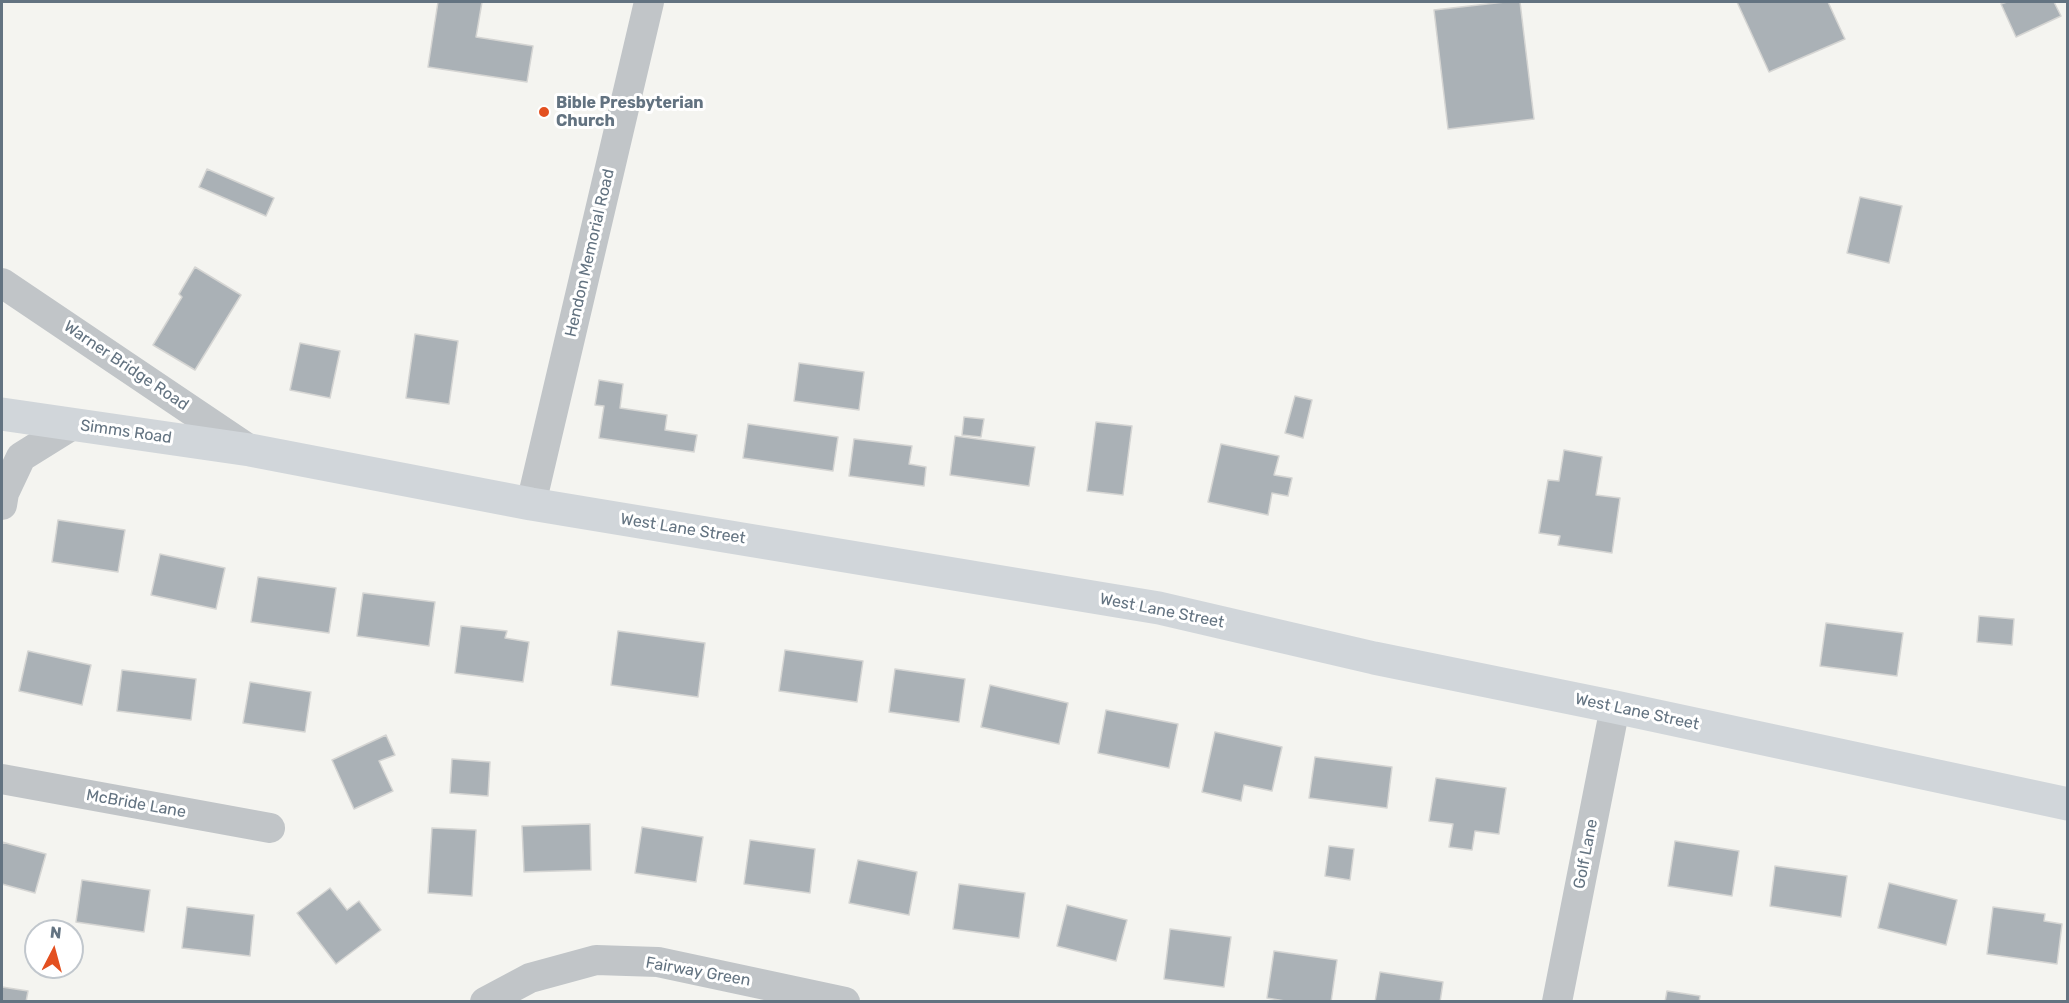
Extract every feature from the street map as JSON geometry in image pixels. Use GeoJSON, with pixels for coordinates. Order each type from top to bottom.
{"type":"FeatureCollection","features":[{"type":"Feature","properties":{"kind":"street","name":"Hendon Memorial Road"},"geometry":{"type":"LineString","coordinates":[[531,504],[649,2]]}},
{"type":"Feature","properties":{"kind":"street","name":"Warner Bridge Road"},"geometry":{"type":"LineString","coordinates":[[2,283],[250,450]]}},
{"type":"Feature","properties":{"kind":"street","name":"Simms Road"},"geometry":{"type":"LineString","coordinates":[[2,414],[250,450]]}},
{"type":"Feature","properties":{"kind":"street"},"geometry":{"type":"LineString","coordinates":[[2,505],[4,493],[21,457],[74,424]]}},
{"type":"Feature","properties":{"kind":"street","name":"West Lane Street"},"geometry":{"type":"LineString","coordinates":[[250,450],[531,504],[1159,608],[1374,658],[2067,804]]}},
{"type":"Feature","properties":{"kind":"street","name":"Golf Lane"},"geometry":{"type":"LineString","coordinates":[[1557,1002],[1615,707]]}},
{"type":"Feature","properties":{"kind":"street","name":"McBride Lane"},"geometry":{"type":"LineString","coordinates":[[2,779],[270,828]]}},
{"type":"Feature","properties":{"kind":"street","name":"Fairway Green"},"geometry":{"type":"LineString","coordinates":[[485,1002],[530,978],[596,960],[658,962],[845,1002]]}},
{"type":"Feature","properties":{"kind":"building"},"geometry":{"type":"Polygon","coordinates":[[[438,2],[482,2],[476,37],[533,46],[527,82],[428,67],[438,2]]]}},
{"type":"Feature","properties":{"kind":"building"},"geometry":{"type":"Polygon","coordinates":[[[1520,2],[1534,119],[1448,129],[1434,10],[1520,2]]]}},
{"type":"Feature","properties":{"kind":"building"},"geometry":{"type":"Polygon","coordinates":[[[1737,2],[1828,2],[1845,39],[1769,72],[1737,2]]]}},
{"type":"Feature","properties":{"kind":"building"},"geometry":{"type":"Polygon","coordinates":[[[2054,2],[2061,16],[2016,37],[2001,4],[2054,2]]]}},
{"type":"Feature","properties":{"kind":"building"},"geometry":{"type":"Polygon","coordinates":[[[207,169],[274,198],[266,216],[199,187],[207,169]]]}},
{"type":"Feature","properties":{"kind":"building"},"geometry":{"type":"Polygon","coordinates":[[[1860,197],[1902,206],[1889,263],[1847,253],[1860,197]]]}},
{"type":"Feature","properties":{"kind":"building"},"geometry":{"type":"Polygon","coordinates":[[[195,267],[241,295],[195,370],[153,345],[182,297],[179,294],[195,267]]]}},
{"type":"Feature","properties":{"kind":"building"},"geometry":{"type":"Polygon","coordinates":[[[415,334],[458,341],[449,404],[406,398],[415,334]]]}},
{"type":"Feature","properties":{"kind":"building"},"geometry":{"type":"Polygon","coordinates":[[[300,343],[340,351],[330,398],[290,390],[300,343]]]}},
{"type":"Feature","properties":{"kind":"building"},"geometry":{"type":"Polygon","coordinates":[[[799,363],[864,372],[859,410],[794,401],[799,363]]]}},
{"type":"Feature","properties":{"kind":"building"},"geometry":{"type":"Polygon","coordinates":[[[599,380],[623,384],[620,408],[667,415],[665,430],[697,435],[694,452],[599,438],[604,406],[595,405],[599,380]]]}},
{"type":"Feature","properties":{"kind":"building"},"geometry":{"type":"Polygon","coordinates":[[[1295,396],[1312,400],[1303,438],[1285,433],[1295,396]]]}},
{"type":"Feature","properties":{"kind":"building"},"geometry":{"type":"Polygon","coordinates":[[[964,417],[984,419],[981,437],[962,435],[964,417]]]}},
{"type":"Feature","properties":{"kind":"building"},"geometry":{"type":"Polygon","coordinates":[[[1096,422],[1132,426],[1123,495],[1087,491],[1096,422]]]}},
{"type":"Feature","properties":{"kind":"building"},"geometry":{"type":"Polygon","coordinates":[[[748,424],[838,437],[833,471],[743,458],[748,424]]]}},
{"type":"Feature","properties":{"kind":"building"},"geometry":{"type":"Polygon","coordinates":[[[955,436],[1035,447],[1029,486],[950,475],[955,436]]]}},
{"type":"Feature","properties":{"kind":"building"},"geometry":{"type":"Polygon","coordinates":[[[854,439],[912,446],[909,464],[926,467],[924,486],[849,476],[854,439]]]}},
{"type":"Feature","properties":{"kind":"building"},"geometry":{"type":"Polygon","coordinates":[[[1221,444],[1279,456],[1274,475],[1292,478],[1288,496],[1272,493],[1268,515],[1208,502],[1221,444]]]}},
{"type":"Feature","properties":{"kind":"building"},"geometry":{"type":"Polygon","coordinates":[[[1564,450],[1602,457],[1596,495],[1620,498],[1612,553],[1558,545],[1560,536],[1539,533],[1548,480],[1559,481],[1564,450]]]}},
{"type":"Feature","properties":{"kind":"building"},"geometry":{"type":"Polygon","coordinates":[[[58,520],[125,530],[118,572],[52,562],[58,520]]]}},
{"type":"Feature","properties":{"kind":"building"},"geometry":{"type":"Polygon","coordinates":[[[160,554],[225,568],[216,609],[151,595],[160,554]]]}},
{"type":"Feature","properties":{"kind":"building"},"geometry":{"type":"Polygon","coordinates":[[[258,577],[336,588],[329,633],[251,622],[258,577]]]}},
{"type":"Feature","properties":{"kind":"building"},"geometry":{"type":"Polygon","coordinates":[[[363,593],[435,602],[429,646],[357,636],[363,593]]]}},
{"type":"Feature","properties":{"kind":"building"},"geometry":{"type":"Polygon","coordinates":[[[1979,616],[2014,619],[2012,645],[1977,642],[1979,616]]]}},
{"type":"Feature","properties":{"kind":"building"},"geometry":{"type":"Polygon","coordinates":[[[1826,623],[1903,633],[1897,676],[1820,666],[1826,623]]]}},
{"type":"Feature","properties":{"kind":"building"},"geometry":{"type":"Polygon","coordinates":[[[461,626],[507,631],[505,638],[529,642],[523,682],[455,673],[461,626]]]}},
{"type":"Feature","properties":{"kind":"building"},"geometry":{"type":"Polygon","coordinates":[[[618,631],[705,643],[698,697],[611,685],[618,631]]]}},
{"type":"Feature","properties":{"kind":"building"},"geometry":{"type":"Polygon","coordinates":[[[785,650],[863,661],[857,702],[779,691],[785,650]]]}},
{"type":"Feature","properties":{"kind":"building"},"geometry":{"type":"Polygon","coordinates":[[[28,651],[91,665],[82,705],[19,691],[28,651]]]}},
{"type":"Feature","properties":{"kind":"building"},"geometry":{"type":"Polygon","coordinates":[[[895,669],[965,679],[959,722],[889,712],[895,669]]]}},
{"type":"Feature","properties":{"kind":"building"},"geometry":{"type":"Polygon","coordinates":[[[122,670],[196,679],[191,720],[117,711],[122,670]]]}},
{"type":"Feature","properties":{"kind":"building"},"geometry":{"type":"Polygon","coordinates":[[[250,682],[311,692],[305,732],[243,723],[250,682]]]}},
{"type":"Feature","properties":{"kind":"building"},"geometry":{"type":"Polygon","coordinates":[[[990,685],[1068,703],[1059,744],[981,727],[990,685]]]}},
{"type":"Feature","properties":{"kind":"building"},"geometry":{"type":"Polygon","coordinates":[[[1106,710],[1178,724],[1169,768],[1098,753],[1106,710]]]}},
{"type":"Feature","properties":{"kind":"building"},"geometry":{"type":"Polygon","coordinates":[[[1215,732],[1282,747],[1272,791],[1244,785],[1241,801],[1202,792],[1215,732]]]}},
{"type":"Feature","properties":{"kind":"building"},"geometry":{"type":"Polygon","coordinates":[[[386,735],[395,755],[379,761],[393,791],[354,809],[332,760],[386,735]]]}},
{"type":"Feature","properties":{"kind":"building"},"geometry":{"type":"Polygon","coordinates":[[[1315,757],[1392,767],[1387,808],[1309,798],[1315,757]]]}},
{"type":"Feature","properties":{"kind":"building"},"geometry":{"type":"Polygon","coordinates":[[[452,759],[490,762],[488,796],[450,793],[452,759]]]}},
{"type":"Feature","properties":{"kind":"building"},"geometry":{"type":"Polygon","coordinates":[[[1436,778],[1506,788],[1499,834],[1475,831],[1472,850],[1449,847],[1453,824],[1429,821],[1436,778]]]}},
{"type":"Feature","properties":{"kind":"building"},"geometry":{"type":"Polygon","coordinates":[[[590,824],[591,870],[524,872],[522,826],[590,824]]]}},
{"type":"Feature","properties":{"kind":"building"},"geometry":{"type":"Polygon","coordinates":[[[642,827],[703,837],[696,882],[635,873],[642,827]]]}},
{"type":"Feature","properties":{"kind":"building"},"geometry":{"type":"Polygon","coordinates":[[[432,828],[476,830],[472,896],[428,893],[432,828]]]}},
{"type":"Feature","properties":{"kind":"building"},"geometry":{"type":"Polygon","coordinates":[[[750,840],[815,849],[810,893],[744,884],[750,840]]]}},
{"type":"Feature","properties":{"kind":"building"},"geometry":{"type":"Polygon","coordinates":[[[1675,841],[1739,851],[1732,896],[1668,886],[1675,841]]]}},
{"type":"Feature","properties":{"kind":"building"},"geometry":{"type":"Polygon","coordinates":[[[2,842],[46,854],[35,893],[2,884],[2,842]]]}},
{"type":"Feature","properties":{"kind":"building"},"geometry":{"type":"Polygon","coordinates":[[[1329,846],[1354,849],[1350,880],[1325,876],[1329,846]]]}},
{"type":"Feature","properties":{"kind":"building"},"geometry":{"type":"Polygon","coordinates":[[[858,860],[917,872],[909,915],[849,903],[858,860]]]}},
{"type":"Feature","properties":{"kind":"building"},"geometry":{"type":"Polygon","coordinates":[[[1775,866],[1847,876],[1841,917],[1770,906],[1775,866]]]}},
{"type":"Feature","properties":{"kind":"building"},"geometry":{"type":"Polygon","coordinates":[[[82,880],[150,890],[144,932],[84,923],[84,919],[76,919],[82,880]]]}},
{"type":"Feature","properties":{"kind":"building"},"geometry":{"type":"Polygon","coordinates":[[[1889,883],[1957,900],[1946,945],[1878,928],[1889,883]]]}},
{"type":"Feature","properties":{"kind":"building"},"geometry":{"type":"Polygon","coordinates":[[[959,884],[1025,893],[1019,938],[953,929],[959,884]]]}},
{"type":"Feature","properties":{"kind":"building"},"geometry":{"type":"Polygon","coordinates":[[[330,888],[347,910],[359,901],[381,930],[336,964],[297,913],[330,888]]]}},
{"type":"Feature","properties":{"kind":"building"},"geometry":{"type":"Polygon","coordinates":[[[1067,905],[1127,920],[1116,961],[1057,946],[1067,905]]]}},
{"type":"Feature","properties":{"kind":"building"},"geometry":{"type":"Polygon","coordinates":[[[187,907],[254,915],[250,956],[182,948],[187,907]]]}},
{"type":"Feature","properties":{"kind":"building"},"geometry":{"type":"Polygon","coordinates":[[[1993,907],[2045,914],[2044,921],[2062,924],[2057,964],[1987,954],[1993,907]]]}},
{"type":"Feature","properties":{"kind":"building"},"geometry":{"type":"Polygon","coordinates":[[[1170,929],[1231,937],[1224,987],[1164,979],[1170,929]]]}},
{"type":"Feature","properties":{"kind":"building"},"geometry":{"type":"Polygon","coordinates":[[[1274,951],[1337,960],[1331,1002],[1291,1002],[1267,998],[1274,951]]]}},
{"type":"Feature","properties":{"kind":"building"},"geometry":{"type":"Polygon","coordinates":[[[1380,972],[1443,982],[1440,1002],[1375,1002],[1380,972]]]}},
{"type":"Feature","properties":{"kind":"building"},"geometry":{"type":"Polygon","coordinates":[[[2,987],[28,991],[26,1002],[2,1002],[2,987]]]}},
{"type":"Feature","properties":{"kind":"building"},"geometry":{"type":"Polygon","coordinates":[[[1667,991],[1700,996],[1699,1002],[1665,1002],[1667,991]]]}},
{"type":"Feature","properties":{"kind":"place","name":"Bible Presbyterian Church"},"geometry":{"type":"Point","coordinates":[544,112]}}]}
